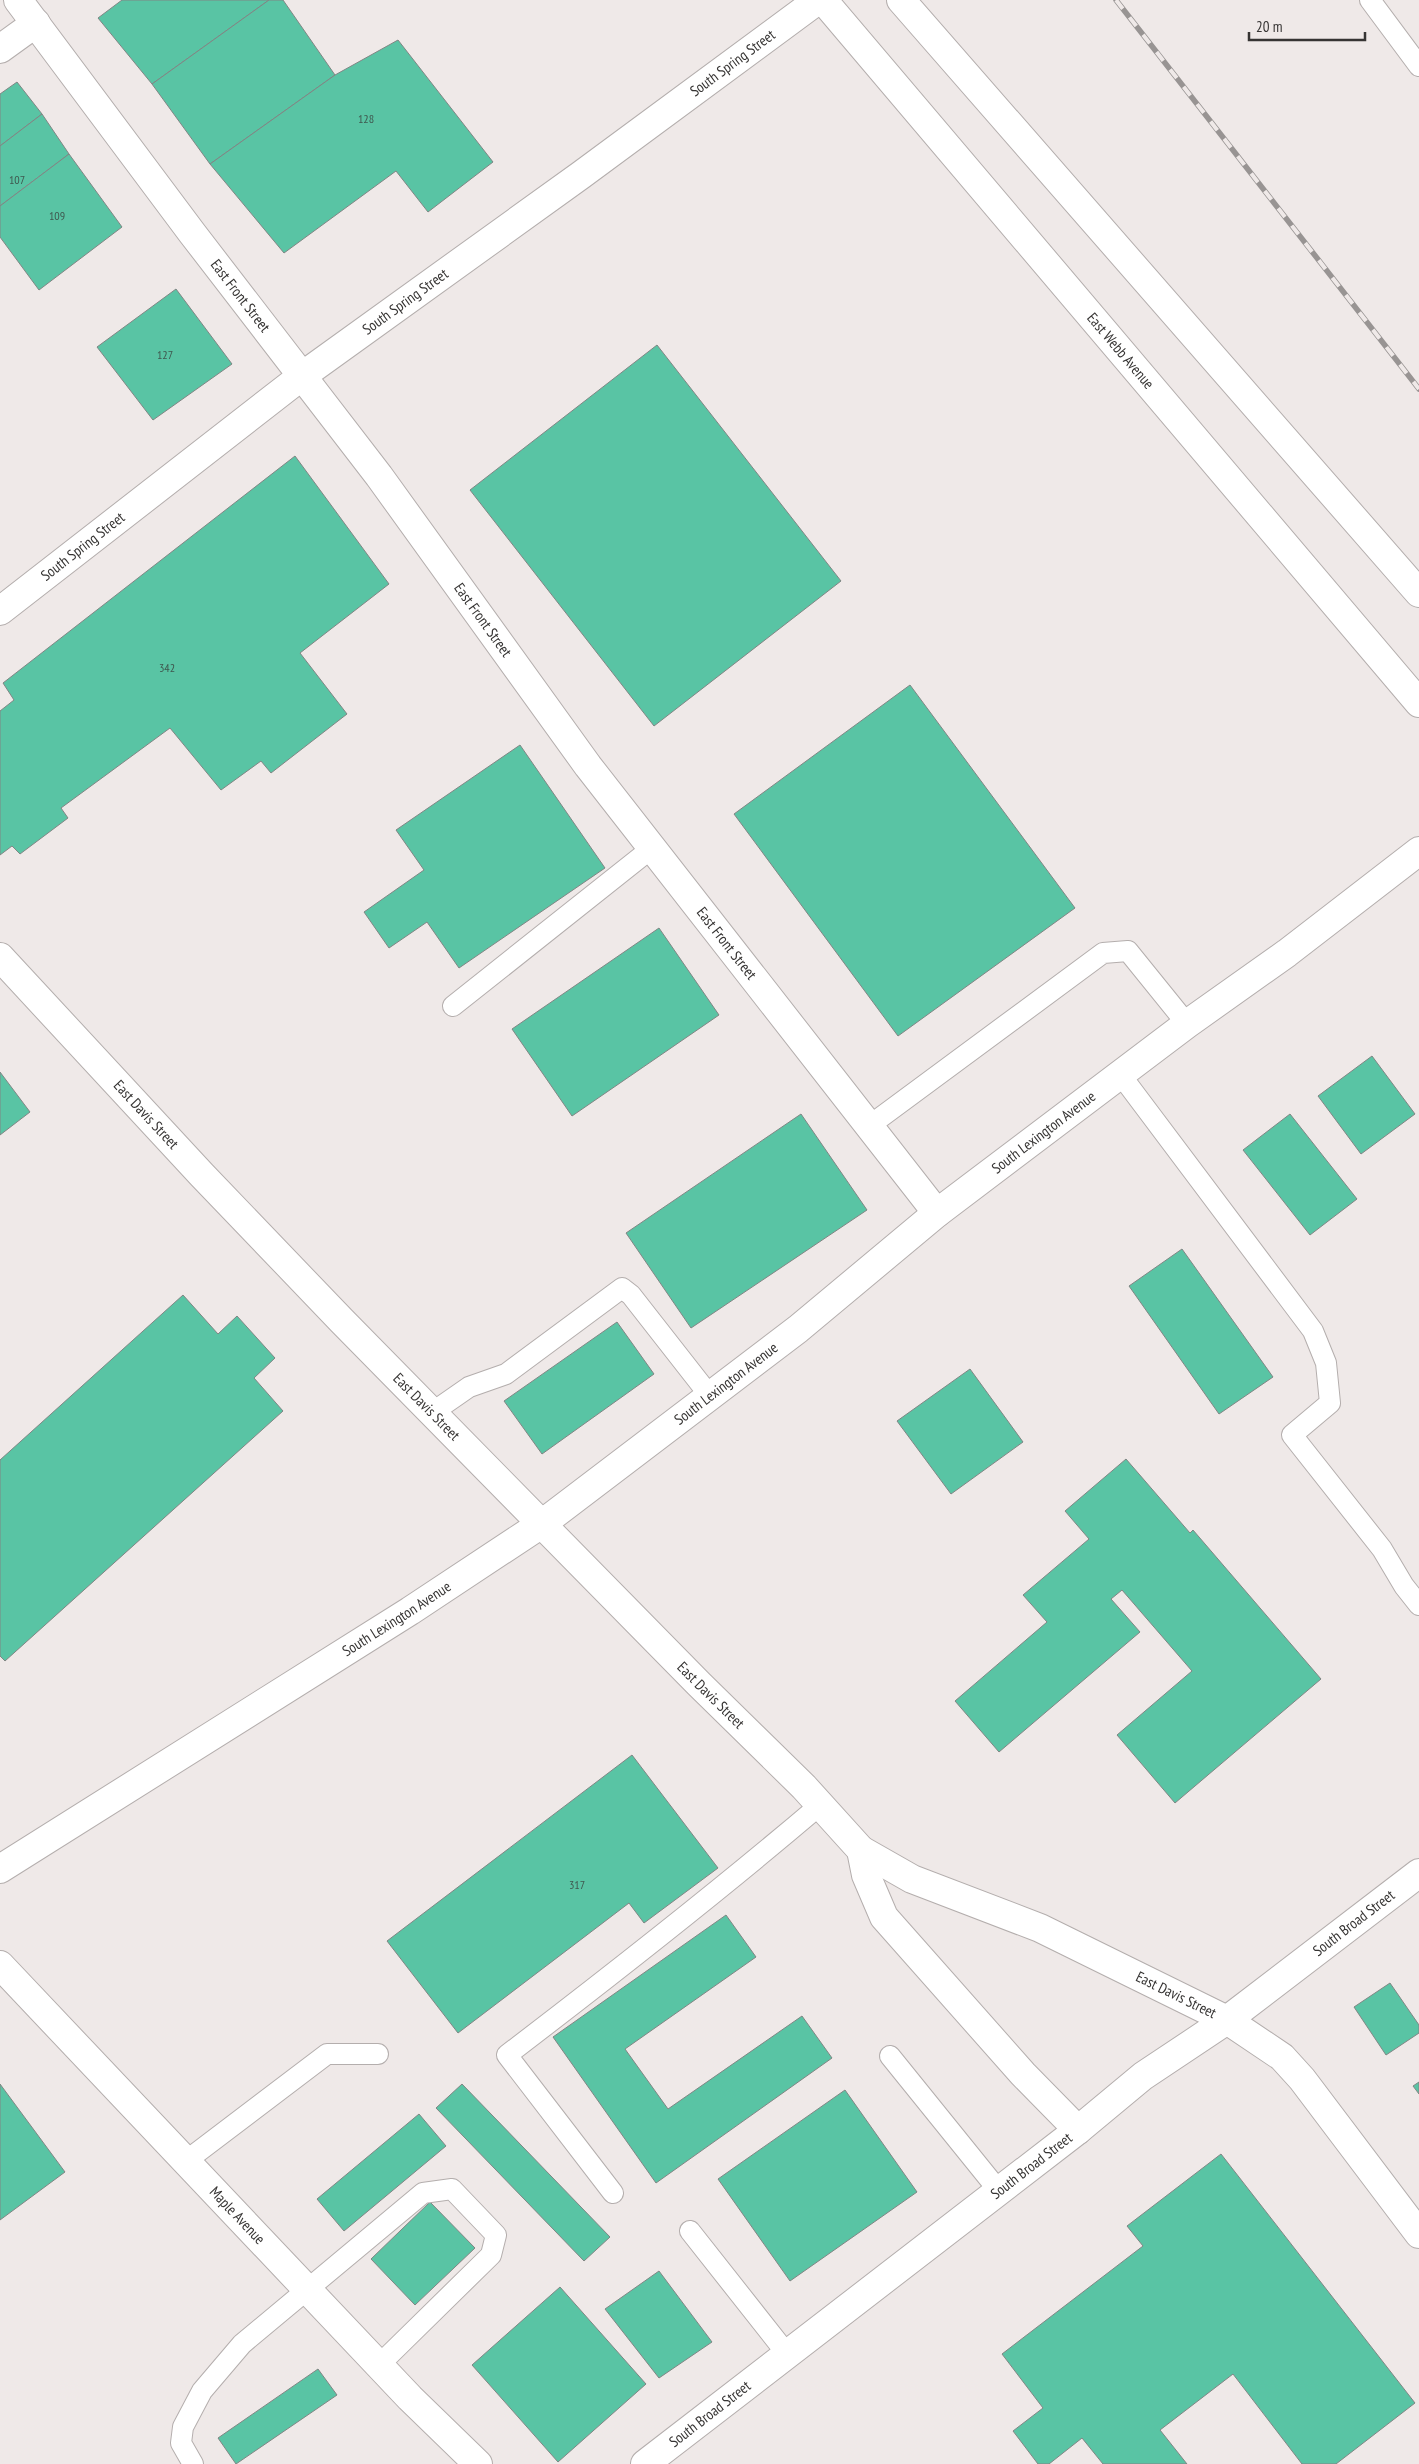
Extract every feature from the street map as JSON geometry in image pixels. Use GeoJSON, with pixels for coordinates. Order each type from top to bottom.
{"type":"FeatureCollection","features":[{"type":"Feature","properties":{"kind":"main road","name":"East Front Street"},"geometry":{"type":"LineString","coordinates":[[18,0],[192,234],[445,566],[588,766],[937,1214]]}},
{"type":"Feature","properties":{"kind":"main road","name":"South Spring Street"},"geometry":{"type":"LineString","coordinates":[[0,612],[302,376],[581,175],[818,0]]}},
{"type":"Feature","properties":{"kind":"main road","name":"East Webb Avenue"},"geometry":{"type":"LineString","coordinates":[[823,0],[1419,702]]}},
{"type":"Feature","properties":{"kind":"main road"},"geometry":{"type":"LineString","coordinates":[[900,0],[1419,593]]}},
{"type":"Feature","properties":{"kind":"main road"},"geometry":{"type":"LineString","coordinates":[[0,49],[36,23]]}},
{"type":"Feature","properties":{"kind":"main road","name":"South Lexington Avenue"},"geometry":{"type":"LineString","coordinates":[[0,1870],[410,1611],[542,1523],[798,1329],[937,1214],[1187,1024],[1287,953],[1419,851]]}},
{"type":"Feature","properties":{"kind":"main road","name":"East Davis Street"},"geometry":{"type":"LineString","coordinates":[[0,958],[202,1175],[820,1805],[861,1850],[912,1879],[1040,1928],[1227,2020],[1282,2057],[1302,2079],[1419,2234]]}},
{"type":"Feature","properties":{"kind":"main road"},"geometry":{"type":"LineString","coordinates":[[861,1850],[866,1875],[884,1917],[1023,2074],[1078,2130]]}},
{"type":"Feature","properties":{"kind":"main road","name":"South Broad Street"},"geometry":{"type":"LineString","coordinates":[[645,2464],[1078,2130],[1143,2076],[1227,2020],[1419,1873]]}},
{"type":"Feature","properties":{"kind":"main road","name":"Maple Avenue"},"geometry":{"type":"LineString","coordinates":[[0,1964],[307,2289],[478,2464]]}},
{"type":"Feature","properties":{"kind":"lane"},"geometry":{"type":"LineString","coordinates":[[1370,0],[1419,66]]}},
{"type":"Feature","properties":{"kind":"lane"},"geometry":{"type":"LineString","coordinates":[[453,1006],[652,848]]}},
{"type":"Feature","properties":{"kind":"lane"},"geometry":{"type":"LineString","coordinates":[[869,1126],[1103,953],[1128,951],[1187,1024]]}},
{"type":"Feature","properties":{"kind":"lane"},"geometry":{"type":"LineString","coordinates":[[1120,1074],[1313,1331],[1326,1363],[1330,1403],[1292,1435],[1382,1549],[1404,1586],[1419,1605]]}},
{"type":"Feature","properties":{"kind":"lane"},"geometry":{"type":"LineString","coordinates":[[433,1412],[469,1387],[506,1374],[622,1288],[631,1295],[710,1396]]}},
{"type":"Feature","properties":{"kind":"lane"},"geometry":{"type":"LineString","coordinates":[[613,2193],[507,2055],[740,1874],[820,1805]]}},
{"type":"Feature","properties":{"kind":"lane"},"geometry":{"type":"LineString","coordinates":[[186,2161],[327,2054],[378,2054]]}},
{"type":"Feature","properties":{"kind":"lane"},"geometry":{"type":"LineString","coordinates":[[890,2056],[999,2191]]}},
{"type":"Feature","properties":{"kind":"lane"},"geometry":{"type":"LineString","coordinates":[[193,2464],[181,2443],[183,2427],[202,2390],[242,2344],[423,2194],[452,2189],[496,2235],[491,2255],[380,2365]]}},
{"type":"Feature","properties":{"kind":"lane"},"geometry":{"type":"LineString","coordinates":[[690,2231],[787,2354]]}},
{"type":"Feature","properties":{"kind":"building"},"geometry":{"type":"Polygon","coordinates":[[[122,0],[269,0],[152,84],[98,18],[122,0]]]}},
{"type":"Feature","properties":{"kind":"building"},"geometry":{"type":"Polygon","coordinates":[[[269,0],[283,0],[335,75],[210,164],[152,84],[269,0]]]}},
{"type":"Feature","properties":{"kind":"building"},"geometry":{"type":"Polygon","coordinates":[[[398,40],[493,162],[428,212],[396,171],[284,253],[210,164],[335,75],[398,40]]]}},
{"type":"Feature","properties":{"kind":"building"},"geometry":{"type":"Polygon","coordinates":[[[17,82],[42,114],[0,146],[0,94],[17,82]]]}},
{"type":"Feature","properties":{"kind":"building"},"geometry":{"type":"Polygon","coordinates":[[[42,114],[69,154],[0,206],[0,146],[42,114]]]}},
{"type":"Feature","properties":{"kind":"building"},"geometry":{"type":"Polygon","coordinates":[[[69,154],[122,227],[39,290],[0,237],[0,206],[69,154]]]}},
{"type":"Feature","properties":{"kind":"building"},"geometry":{"type":"Polygon","coordinates":[[[176,289],[232,364],[153,420],[97,347],[176,289]]]}},
{"type":"Feature","properties":{"kind":"building"},"geometry":{"type":"Polygon","coordinates":[[[657,345],[841,581],[654,726],[470,490],[657,345]]]}},
{"type":"Feature","properties":{"kind":"building"},"geometry":{"type":"Polygon","coordinates":[[[295,456],[389,584],[300,653],[347,714],[271,773],[261,761],[221,790],[170,728],[61,808],[68,818],[20,854],[12,846],[0,855],[0,711],[14,700],[3,683],[295,456]]]}},
{"type":"Feature","properties":{"kind":"building"},"geometry":{"type":"Polygon","coordinates":[[[910,685],[1075,908],[898,1036],[734,814],[910,685]]]}},
{"type":"Feature","properties":{"kind":"building"},"geometry":{"type":"Polygon","coordinates":[[[520,745],[605,868],[459,968],[427,922],[389,948],[364,912],[424,870],[396,830],[520,745]]]}},
{"type":"Feature","properties":{"kind":"building"},"geometry":{"type":"Polygon","coordinates":[[[659,928],[719,1015],[572,1116],[512,1029],[659,928]]]}},
{"type":"Feature","properties":{"kind":"building"},"geometry":{"type":"Polygon","coordinates":[[[1372,1056],[1415,1114],[1361,1154],[1318,1096],[1372,1056]]]}},
{"type":"Feature","properties":{"kind":"building"},"geometry":{"type":"Polygon","coordinates":[[[0,1072],[30,1112],[0,1135],[0,1072]]]}},
{"type":"Feature","properties":{"kind":"building"},"geometry":{"type":"Polygon","coordinates":[[[801,1114],[867,1210],[691,1328],[626,1233],[801,1114]]]}},
{"type":"Feature","properties":{"kind":"building"},"geometry":{"type":"Polygon","coordinates":[[[1290,1114],[1357,1199],[1310,1235],[1243,1150],[1290,1114]]]}},
{"type":"Feature","properties":{"kind":"building"},"geometry":{"type":"Polygon","coordinates":[[[1182,1249],[1273,1377],[1219,1414],[1129,1286],[1182,1249]]]}},
{"type":"Feature","properties":{"kind":"building"},"geometry":{"type":"Polygon","coordinates":[[[183,1295],[218,1334],[237,1316],[275,1358],[254,1378],[283,1411],[5,1661],[0,1656],[0,1460],[183,1295]]]}},
{"type":"Feature","properties":{"kind":"building"},"geometry":{"type":"Polygon","coordinates":[[[617,1322],[654,1374],[542,1454],[504,1401],[617,1322]]]}},
{"type":"Feature","properties":{"kind":"building"},"geometry":{"type":"Polygon","coordinates":[[[970,1369],[1023,1442],[951,1494],[897,1421],[970,1369]]]}},
{"type":"Feature","properties":{"kind":"building"},"geometry":{"type":"Polygon","coordinates":[[[1126,1459],[1190,1533],[1193,1530],[1321,1679],[1175,1803],[1117,1735],[1192,1671],[1122,1590],[1111,1599],[1140,1632],[999,1752],[955,1701],[1047,1622],[1023,1595],[1089,1539],[1065,1511],[1126,1459]]]}},
{"type":"Feature","properties":{"kind":"building"},"geometry":{"type":"Polygon","coordinates":[[[632,1755],[718,1868],[644,1923],[629,1903],[458,2033],[387,1941],[632,1755]]]}},
{"type":"Feature","properties":{"kind":"building"},"geometry":{"type":"Polygon","coordinates":[[[726,1915],[756,1957],[625,2049],[668,2109],[802,2016],[832,2058],[656,2183],[553,2037],[726,1915]]]}},
{"type":"Feature","properties":{"kind":"building"},"geometry":{"type":"Polygon","coordinates":[[[1390,1983],[1419,2025],[1419,2033],[1386,2055],[1354,2007],[1390,1983]]]}},
{"type":"Feature","properties":{"kind":"building"},"geometry":{"type":"Polygon","coordinates":[[[1419,2082],[1419,2094],[1413,2086],[1419,2082]]]}},
{"type":"Feature","properties":{"kind":"building"},"geometry":{"type":"Polygon","coordinates":[[[0,2084],[65,2172],[0,2220],[0,2084]]]}},
{"type":"Feature","properties":{"kind":"building"},"geometry":{"type":"Polygon","coordinates":[[[462,2084],[610,2237],[584,2261],[436,2108],[462,2084]]]}},
{"type":"Feature","properties":{"kind":"building"},"geometry":{"type":"Polygon","coordinates":[[[845,2090],[917,2192],[790,2281],[718,2179],[845,2090]]]}},
{"type":"Feature","properties":{"kind":"building"},"geometry":{"type":"Polygon","coordinates":[[[419,2114],[446,2146],[344,2231],[317,2199],[419,2114]]]}},
{"type":"Feature","properties":{"kind":"building"},"geometry":{"type":"Polygon","coordinates":[[[1221,2154],[1415,2403],[1336,2464],[1302,2464],[1233,2374],[1160,2430],[1187,2464],[1103,2464],[1082,2438],[1049,2464],[1038,2464],[1013,2431],[1043,2408],[1002,2354],[1143,2246],[1127,2226],[1221,2154]]]}},
{"type":"Feature","properties":{"kind":"building"},"geometry":{"type":"Polygon","coordinates":[[[430,2202],[475,2248],[415,2305],[371,2259],[430,2202]]]}},
{"type":"Feature","properties":{"kind":"building"},"geometry":{"type":"Polygon","coordinates":[[[659,2271],[712,2342],[659,2378],[605,2309],[659,2271]]]}},
{"type":"Feature","properties":{"kind":"building"},"geometry":{"type":"Polygon","coordinates":[[[560,2287],[646,2384],[558,2462],[472,2365],[560,2287]]]}},
{"type":"Feature","properties":{"kind":"building"},"geometry":{"type":"Polygon","coordinates":[[[318,2369],[337,2395],[236,2464],[218,2438],[318,2369]]]}},
{"type":"Feature","properties":{"kind":"railway"},"geometry":{"type":"LineString","coordinates":[[1116,0],[1419,389]]}}]}
